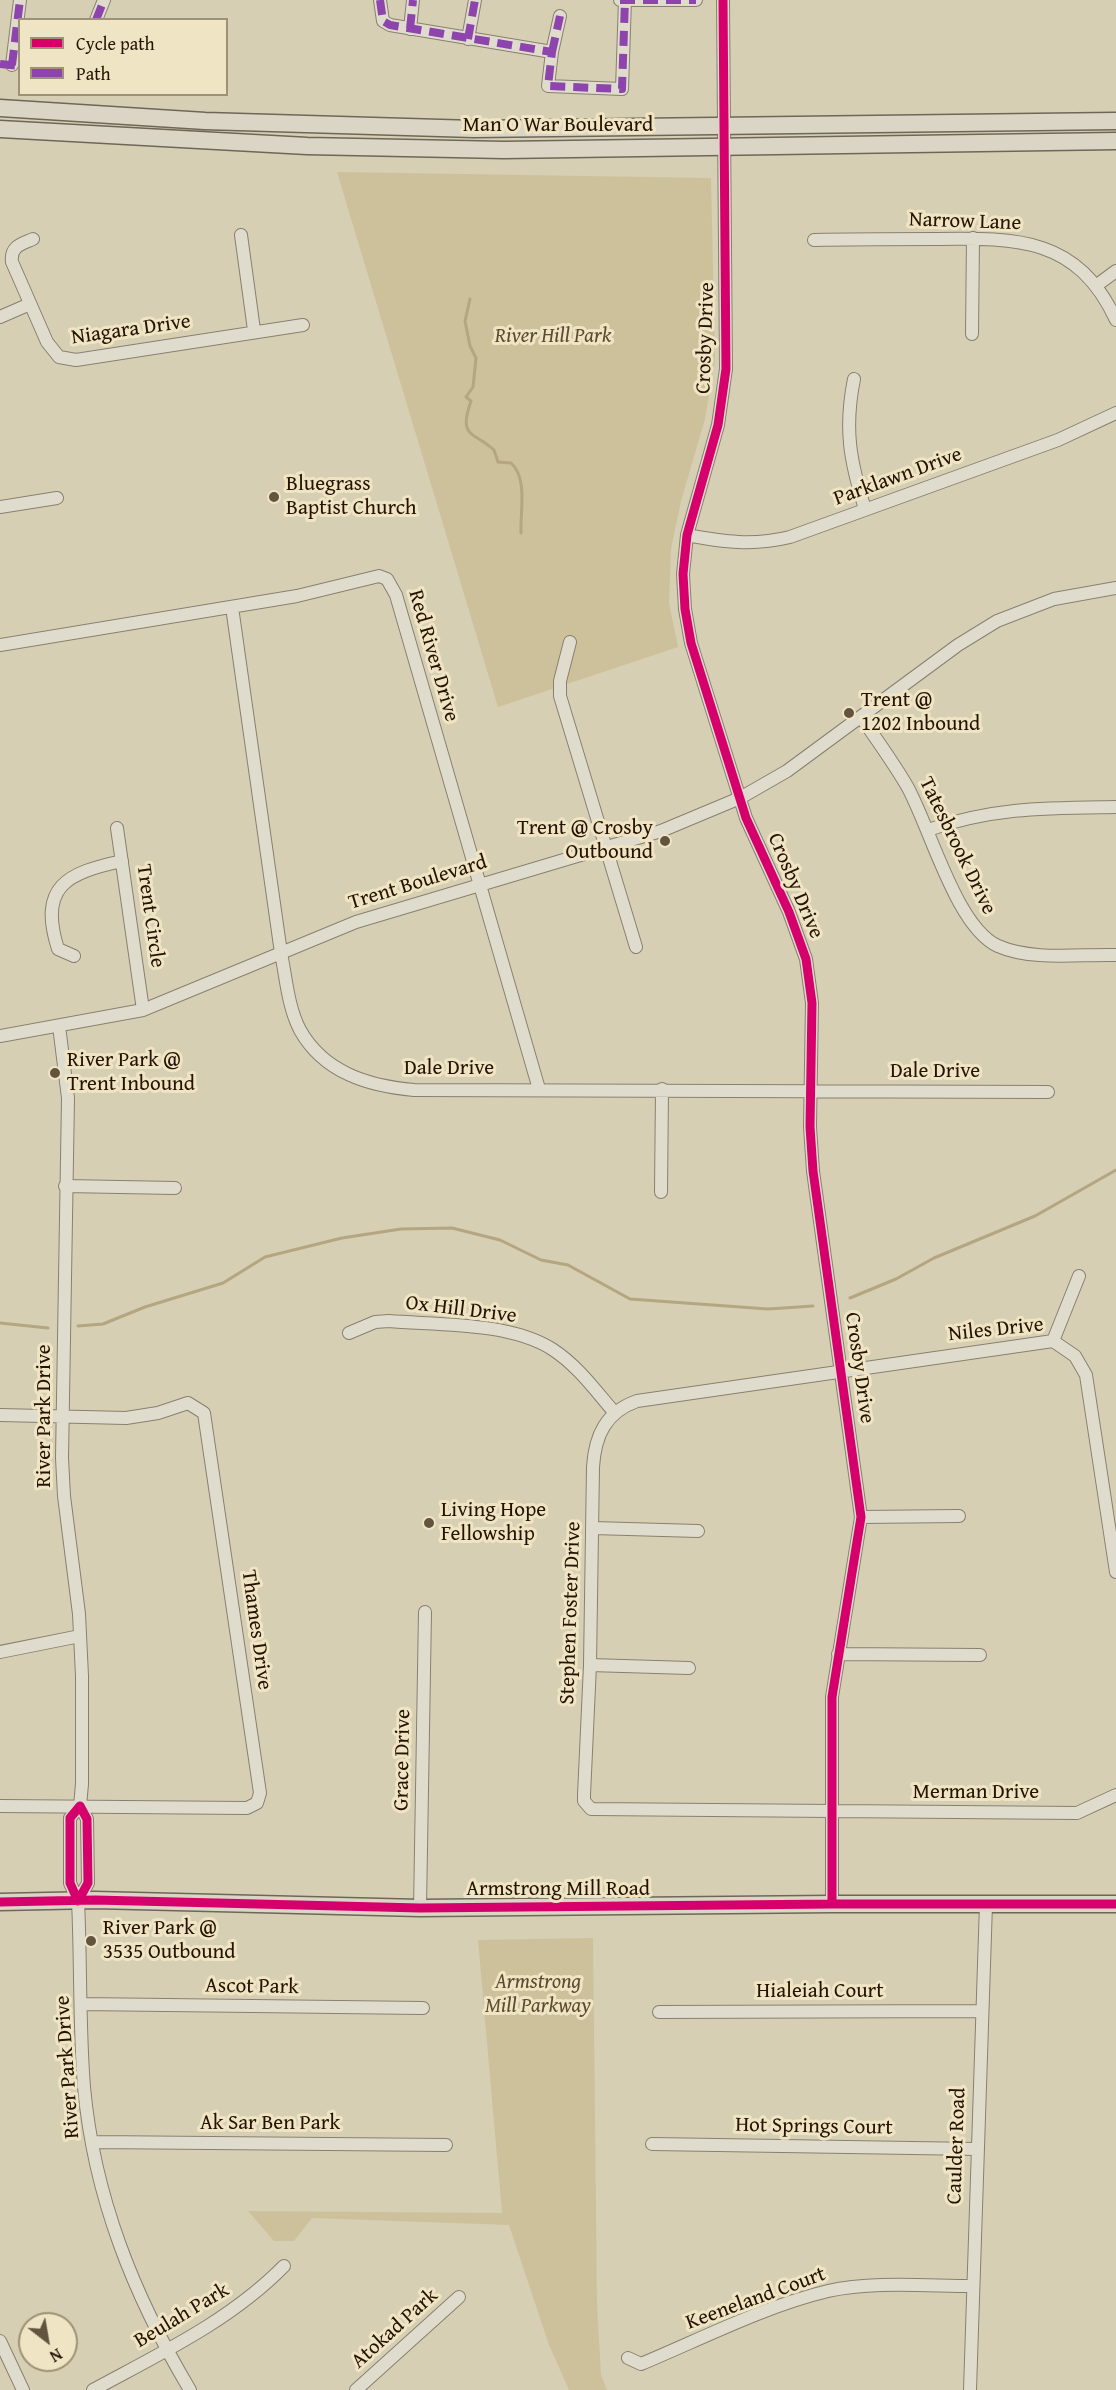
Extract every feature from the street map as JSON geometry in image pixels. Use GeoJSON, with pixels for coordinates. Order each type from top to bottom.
{"type":"FeatureCollection","features":[{"type":"Feature","properties":{"kind":"main road","name":"Man O War Boulevard"},"geometry":{"type":"LineString","coordinates":[[0,108],[378,127],[530,129],[1116,120]]}},
{"type":"Feature","properties":{"kind":"main road","name":"Man O War Boulevard"},"geometry":{"type":"LineString","coordinates":[[0,129],[307,146],[504,150],[1116,141]]}},
{"type":"Feature","properties":{"kind":"main road","name":"Armstrong Mill Road"},"geometry":{"type":"LineString","coordinates":[[0,1902],[78,1901],[420,1908],[1116,1904]]}},
{"type":"Feature","properties":{"kind":"street"},"geometry":{"type":"LineString","coordinates":[[10,65],[21,0]]}},
{"type":"Feature","properties":{"kind":"street"},"geometry":{"type":"LineString","coordinates":[[97,18],[104,0]]}},
{"type":"Feature","properties":{"kind":"street"},"geometry":{"type":"LineString","coordinates":[[380,0],[384,21],[390,26],[552,52]]}},
{"type":"Feature","properties":{"kind":"street"},"geometry":{"type":"LineString","coordinates":[[410,29],[413,0]]}},
{"type":"Feature","properties":{"kind":"street"},"geometry":{"type":"LineString","coordinates":[[468,39],[475,0]]}},
{"type":"Feature","properties":{"kind":"street"},"geometry":{"type":"LineString","coordinates":[[620,0],[696,0]]}},
{"type":"Feature","properties":{"kind":"street"},"geometry":{"type":"LineString","coordinates":[[560,16],[552,52],[548,86],[622,90],[625,0]]}},
{"type":"Feature","properties":{"kind":"street","name":"Crosby Drive"},"geometry":{"type":"LineString","coordinates":[[723,0],[724,392],[718,425],[687,535],[683,574],[687,623],[740,798],[806,959],[812,1003],[810,1127],[813,1171],[861,1517],[838,1654],[831,1714],[832,1904]]}},
{"type":"Feature","properties":{"kind":"street"},"geometry":{"type":"LineString","coordinates":[[241,234],[254,330]]}},
{"type":"Feature","properties":{"kind":"street"},"geometry":{"type":"LineString","coordinates":[[972,334],[973,238]]}},
{"type":"Feature","properties":{"kind":"street","name":"Narrow Lane"},"geometry":{"type":"LineString","coordinates":[[814,240],[973,238],[1018,240],[1044,247],[1073,262],[1097,285],[1116,320]]}},
{"type":"Feature","properties":{"kind":"street","name":"Niagara Drive"},"geometry":{"type":"LineString","coordinates":[[33,239],[15,247],[11,254],[14,269],[53,351],[67,360],[254,330],[303,325]]}},
{"type":"Feature","properties":{"kind":"street"},"geometry":{"type":"LineString","coordinates":[[1097,285],[1116,272]]}},
{"type":"Feature","properties":{"kind":"street"},"geometry":{"type":"LineString","coordinates":[[0,317],[30,304]]}},
{"type":"Feature","properties":{"kind":"street"},"geometry":{"type":"LineString","coordinates":[[854,379],[847,424],[848,442],[865,509]]}},
{"type":"Feature","properties":{"kind":"street","name":"Parklawn Drive"},"geometry":{"type":"LineString","coordinates":[[687,535],[731,544],[770,542],[1058,440],[1116,413]]}},
{"type":"Feature","properties":{"kind":"street"},"geometry":{"type":"LineString","coordinates":[[0,507],[57,498]]}},
{"type":"Feature","properties":{"kind":"street","name":"Red River Drive"},"geometry":{"type":"LineString","coordinates":[[0,645],[314,593],[379,576],[387,579],[396,594],[539,1089]]}},
{"type":"Feature","properties":{"kind":"street","name":"Trent Boulevard"},"geometry":{"type":"LineString","coordinates":[[0,1036],[143,1010],[356,922],[661,831],[740,798],[787,771],[958,645],[997,621],[1053,598],[1116,588]]}},
{"type":"Feature","properties":{"kind":"street","name":"Dale Drive"},"geometry":{"type":"LineString","coordinates":[[232,607],[281,953],[292,1006],[300,1029],[324,1059],[351,1077],[380,1086],[414,1090],[1048,1092]]}},
{"type":"Feature","properties":{"kind":"street"},"geometry":{"type":"LineString","coordinates":[[570,642],[560,681],[560,696],[636,947]]}},
{"type":"Feature","properties":{"kind":"street","name":"Tatesbrook Drive"},"geometry":{"type":"LineString","coordinates":[[861,717],[906,786],[972,926],[983,937],[998,946],[1018,953],[1116,955]]}},
{"type":"Feature","properties":{"kind":"street"},"geometry":{"type":"LineString","coordinates":[[928,830],[978,814],[1000,811],[1116,807]]}},
{"type":"Feature","properties":{"kind":"street","name":"Trent Circle"},"geometry":{"type":"LineString","coordinates":[[117,828],[143,1010]]}},
{"type":"Feature","properties":{"kind":"street"},"geometry":{"type":"LineString","coordinates":[[74,956],[58,949],[55,939],[51,903],[57,890],[86,869],[122,861]]}},
{"type":"Feature","properties":{"kind":"street","name":"River Park Drive"},"geometry":{"type":"LineString","coordinates":[[58,1026],[69,1098],[65,1186],[62,1416],[64,1496],[80,1636],[83,1764],[80,1806],[87,1819],[88,1883],[78,1901],[84,2090],[104,2199],[120,2249],[167,2350],[190,2390]]}},
{"type":"Feature","properties":{"kind":"street"},"geometry":{"type":"LineString","coordinates":[[661,1192],[662,1089]]}},
{"type":"Feature","properties":{"kind":"street"},"geometry":{"type":"LineString","coordinates":[[65,1186],[175,1188]]}},
{"type":"Feature","properties":{"kind":"street"},"geometry":{"type":"LineString","coordinates":[[1053,1341],[1078,1276]]}},
{"type":"Feature","properties":{"kind":"street","name":"Ox Hill Drive"},"geometry":{"type":"LineString","coordinates":[[349,1333],[375,1322],[389,1321],[514,1334],[534,1340],[562,1357],[584,1376],[614,1412]]}},
{"type":"Feature","properties":{"kind":"street","name":"Niles Drive"},"geometry":{"type":"LineString","coordinates":[[841,1370],[1053,1341],[1075,1356],[1086,1376],[1116,1572]]}},
{"type":"Feature","properties":{"kind":"street"},"geometry":{"type":"LineString","coordinates":[[614,1412],[637,1401],[841,1370]]}},
{"type":"Feature","properties":{"kind":"street","name":"Thames Drive"},"geometry":{"type":"LineString","coordinates":[[0,1415],[142,1416],[188,1403],[204,1413],[260,1793],[257,1803],[248,1808],[0,1806]]}},
{"type":"Feature","properties":{"kind":"street","name":"Stephen Foster Drive"},"geometry":{"type":"LineString","coordinates":[[614,1412],[597,1439],[594,1452],[590,1665],[584,1801],[591,1809],[832,1812]]}},
{"type":"Feature","properties":{"kind":"street"},"geometry":{"type":"LineString","coordinates":[[861,1517],[959,1516]]}},
{"type":"Feature","properties":{"kind":"street"},"geometry":{"type":"LineString","coordinates":[[593,1528],[698,1531]]}},
{"type":"Feature","properties":{"kind":"street","name":"Grace Drive"},"geometry":{"type":"LineString","coordinates":[[420,1908],[425,1612]]}},
{"type":"Feature","properties":{"kind":"street"},"geometry":{"type":"LineString","coordinates":[[0,1652],[80,1636]]}},
{"type":"Feature","properties":{"kind":"street"},"geometry":{"type":"LineString","coordinates":[[838,1654],[980,1655]]}},
{"type":"Feature","properties":{"kind":"street"},"geometry":{"type":"LineString","coordinates":[[590,1665],[689,1668]]}},
{"type":"Feature","properties":{"kind":"street","name":"Merman Drive"},"geometry":{"type":"LineString","coordinates":[[832,1812],[1077,1813],[1116,1795]]}},
{"type":"Feature","properties":{"kind":"street","name":"Caulder Road"},"geometry":{"type":"LineString","coordinates":[[970,2390],[986,1904]]}},
{"type":"Feature","properties":{"kind":"street","name":"Ascot Park"},"geometry":{"type":"LineString","coordinates":[[81,2004],[423,2008]]}},
{"type":"Feature","properties":{"kind":"street","name":"Hialeiah Court"},"geometry":{"type":"LineString","coordinates":[[659,2012],[981,2011]]}},
{"type":"Feature","properties":{"kind":"street","name":"Ak Sar Ben Park"},"geometry":{"type":"LineString","coordinates":[[93,2142],[446,2145]]}},
{"type":"Feature","properties":{"kind":"street","name":"Hot Springs Court"},"geometry":{"type":"LineString","coordinates":[[652,2144],[977,2148]]}},
{"type":"Feature","properties":{"kind":"street","name":"Beulah Park"},"geometry":{"type":"LineString","coordinates":[[93,2390],[167,2350],[235,2309],[284,2266]]}},
{"type":"Feature","properties":{"kind":"street","name":"Keeneland Court"},"geometry":{"type":"LineString","coordinates":[[628,2358],[641,2364],[781,2306],[829,2290],[854,2287],[973,2286]]}},
{"type":"Feature","properties":{"kind":"street","name":"Atokad Park"},"geometry":{"type":"LineString","coordinates":[[356,2390],[459,2297]]}},
{"type":"Feature","properties":{"kind":"street"},"geometry":{"type":"LineString","coordinates":[[0,2342],[23,2390]]}},
{"type":"Feature","properties":{"kind":"green space","name":"River Hill Park"},"geometry":{"type":"Polygon","coordinates":[[[337,172],[711,178],[715,361],[705,419],[681,501],[671,549],[669,603],[678,647],[498,707],[337,172]]]}},
{"type":"Feature","properties":{"kind":"green space","name":"Armstrong Mill Parkway"},"geometry":{"type":"Polygon","coordinates":[[[593,1938],[597,2304],[601,2375],[607,2390],[569,2390],[549,2345],[509,2225],[312,2218],[294,2241],[274,2241],[248,2211],[502,2213],[478,1940],[593,1938]]]}},
{"type":"Feature","properties":{"kind":"waterway"},"geometry":{"type":"LineString","coordinates":[[470,299],[465,321],[470,346],[476,358],[473,387],[466,397],[471,401],[467,413],[467,428],[494,450],[498,462],[511,463],[516,469],[520,477],[522,496],[521,533]]}},
{"type":"Feature","properties":{"kind":"waterway"},"geometry":{"type":"LineString","coordinates":[[850,1298],[896,1279],[934,1258],[1035,1216],[1116,1170]]}},
{"type":"Feature","properties":{"kind":"waterway"},"geometry":{"type":"LineString","coordinates":[[78,1326],[103,1324],[145,1307],[223,1283],[265,1257],[342,1238],[401,1229],[452,1228],[500,1240],[541,1260],[568,1265],[630,1299],[768,1309],[813,1306]]}},
{"type":"Feature","properties":{"kind":"waterway"},"geometry":{"type":"LineString","coordinates":[[0,1323],[48,1328]]}},
{"type":"Feature","properties":{"kind":"marked path"},"geometry":{"type":"LineString","coordinates":[[12,65],[20,0]]}},
{"type":"Feature","properties":{"kind":"marked path"},"geometry":{"type":"LineString","coordinates":[[97,18],[104,0]]}},
{"type":"Feature","properties":{"kind":"marked path"},"geometry":{"type":"LineString","coordinates":[[380,0],[383,21],[390,25],[552,52],[548,86],[622,89],[625,0]]}},
{"type":"Feature","properties":{"kind":"marked path"},"geometry":{"type":"LineString","coordinates":[[410,29],[413,0]]}},
{"type":"Feature","properties":{"kind":"marked path"},"geometry":{"type":"LineString","coordinates":[[468,39],[475,0]]}},
{"type":"Feature","properties":{"kind":"marked path"},"geometry":{"type":"LineString","coordinates":[[620,0],[696,0]]}},
{"type":"Feature","properties":{"kind":"marked path"},"geometry":{"type":"LineString","coordinates":[[552,52],[560,16]]}},
{"type":"Feature","properties":{"kind":"marked path"},"geometry":{"type":"LineString","coordinates":[[0,64],[18,66]]}},
{"type":"Feature","properties":{"kind":"cycle path"},"geometry":{"type":"LineString","coordinates":[[723,0],[726,369],[718,425],[687,535],[683,574],[685,609],[691,643],[746,818],[789,912],[806,959],[812,1003],[810,1127],[813,1171],[861,1517],[832,1697],[832,1904]]}},
{"type":"Feature","properties":{"kind":"cycle path"},"geometry":{"type":"LineString","coordinates":[[80,1806],[87,1819],[88,1883],[78,1901],[70,1883],[70,1818],[80,1806]]}},
{"type":"Feature","properties":{"kind":"cycle path"},"geometry":{"type":"LineString","coordinates":[[0,1902],[95,1900],[420,1908],[1116,1904]]}},
{"type":"Feature","properties":{"kind":"place","name":"Bluegrass Baptist Church"},"geometry":{"type":"Point","coordinates":[274,497]}},
{"type":"Feature","properties":{"kind":"place","name":"Trent @ 1202 Inbound"},"geometry":{"type":"Point","coordinates":[849,713]}},
{"type":"Feature","properties":{"kind":"place","name":"Trent @ Crosby Outbound"},"geometry":{"type":"Point","coordinates":[665,841]}},
{"type":"Feature","properties":{"kind":"place","name":"River Park @ Trent Inbound"},"geometry":{"type":"Point","coordinates":[55,1073]}},
{"type":"Feature","properties":{"kind":"place","name":"Living Hope Fellowship"},"geometry":{"type":"Point","coordinates":[429,1523]}},
{"type":"Feature","properties":{"kind":"place","name":"River Park @ 3535 Outbound"},"geometry":{"type":"Point","coordinates":[91,1941]}}]}
